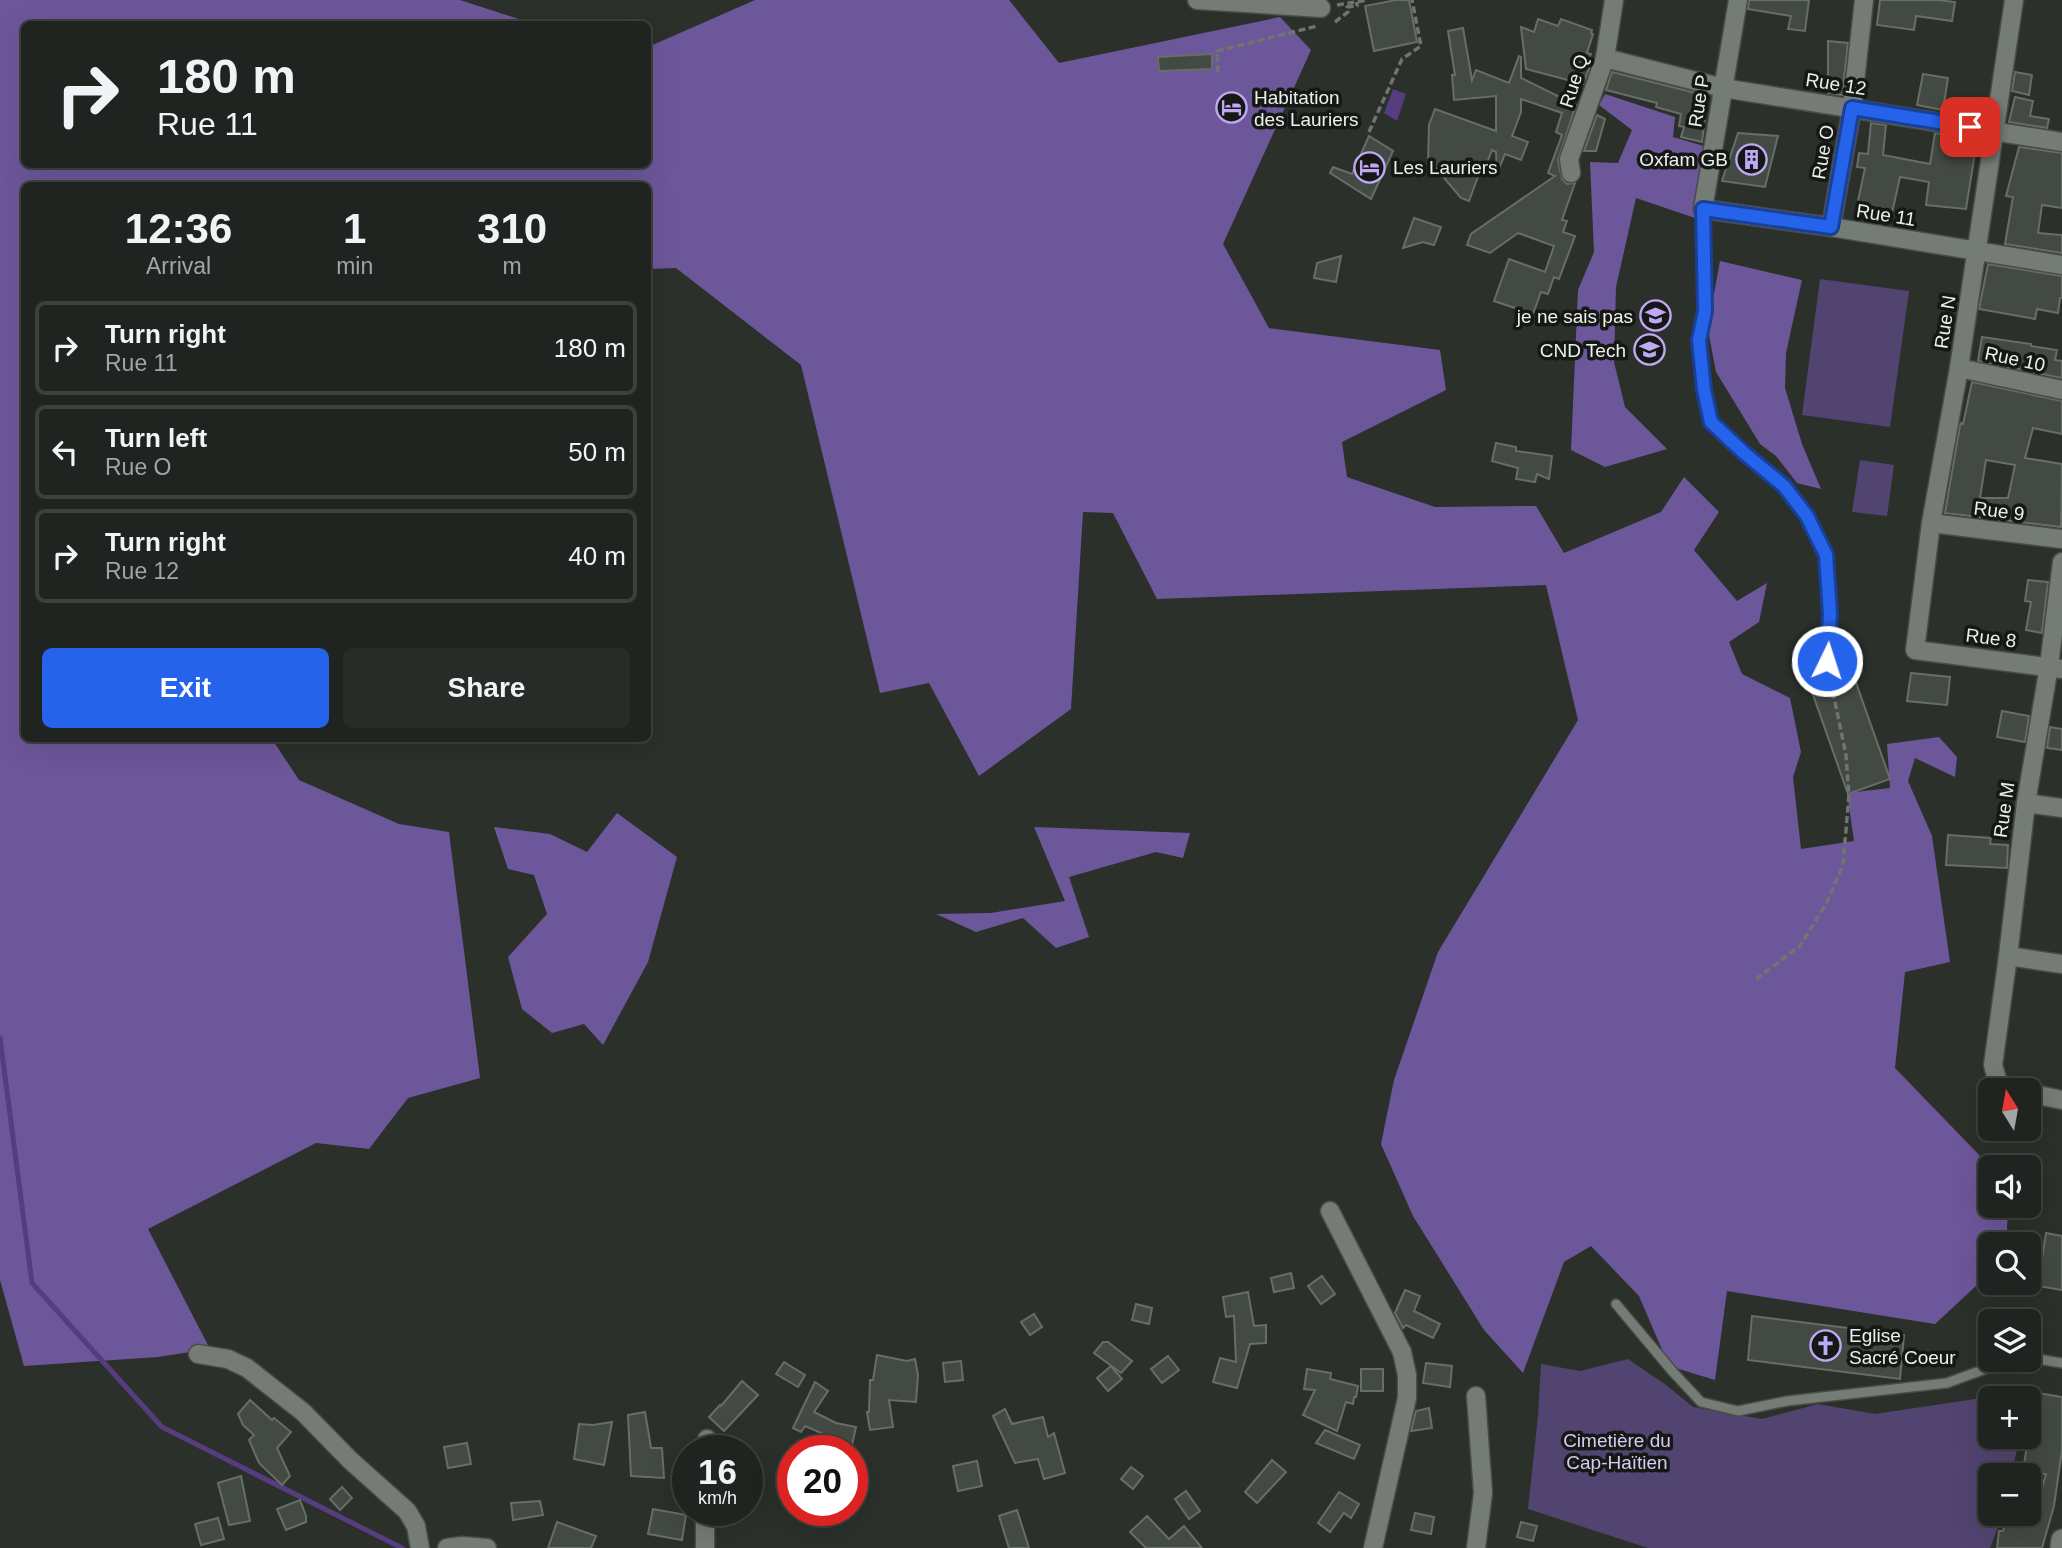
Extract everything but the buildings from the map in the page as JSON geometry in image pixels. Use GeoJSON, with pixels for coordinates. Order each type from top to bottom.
{"type":"FeatureCollection","features":[{"type":"Feature","properties":{"kind":"street"},"geometry":{"type":"LineString","coordinates":[[1197,0],[1321,17]]}},
{"type":"Feature","properties":{"kind":"street","name":"Rue Q"},"geometry":{"type":"LineString","coordinates":[[1571,173],[1569,159],[1605,58],[1614,0]]}},
{"type":"Feature","properties":{"kind":"street","name":"Rue P"},"geometry":{"type":"LineString","coordinates":[[1703,209],[1738,0]]}},
{"type":"Feature","properties":{"kind":"street","name":"Rue O"},"geometry":{"type":"LineString","coordinates":[[1831,227],[1852,108],[1864,0]]}},
{"type":"Feature","properties":{"kind":"street","name":"Rue N"},"geometry":{"type":"LineString","coordinates":[[1915,650],[1931,523],[1978,251],[1993,130],[2014,0]]}},
{"type":"Feature","properties":{"kind":"street","name":"Rue 12"},"geometry":{"type":"LineString","coordinates":[[1605,58],[1723,88],[2062,142]]}},
{"type":"Feature","properties":{"kind":"street","name":"Rue 11"},"geometry":{"type":"LineString","coordinates":[[1703,209],[2062,265]]}},
{"type":"Feature","properties":{"kind":"street","name":"Rue 10"},"geometry":{"type":"LineString","coordinates":[[1959,368],[2062,390]]}},
{"type":"Feature","properties":{"kind":"street","name":"Rue 9"},"geometry":{"type":"LineString","coordinates":[[1931,523],[2062,540]]}},
{"type":"Feature","properties":{"kind":"street","name":"Rue M"},"geometry":{"type":"LineString","coordinates":[[1997,1078],[1993,1065],[2026,803],[2056,668],[2062,562]]}},
{"type":"Feature","properties":{"kind":"street","name":"Rue 8"},"geometry":{"type":"LineString","coordinates":[[1915,650],[2056,668]]}},
{"type":"Feature","properties":{"kind":"street"},"geometry":{"type":"LineString","coordinates":[[2026,803],[2062,808]]}},
{"type":"Feature","properties":{"kind":"street"},"geometry":{"type":"LineString","coordinates":[[2008,956],[2062,964]]}},
{"type":"Feature","properties":{"kind":"street"},"geometry":{"type":"LineString","coordinates":[[2041,1096],[2062,1100]]}},
{"type":"Feature","properties":{"kind":"street"},"geometry":{"type":"LineString","coordinates":[[1330,1211],[1402,1352],[1407,1375],[1407,1398],[1373,1548]]}},
{"type":"Feature","properties":{"kind":"street"},"geometry":{"type":"LineString","coordinates":[[198,1354],[228,1359],[247,1368],[303,1412],[350,1460],[407,1511],[416,1526],[420,1548]]}},
{"type":"Feature","properties":{"kind":"street"},"geometry":{"type":"LineString","coordinates":[[1476,1396],[1483,1493],[1476,1548]]}},
{"type":"Feature","properties":{"kind":"street"},"geometry":{"type":"LineString","coordinates":[[705,1526],[705,1548]]}},
{"type":"Feature","properties":{"kind":"street"},"geometry":{"type":"LineString","coordinates":[[2061,1548],[2062,1540]]}},
{"type":"Feature","properties":{"kind":"street"},"geometry":{"type":"LineString","coordinates":[[447,1548],[487,1548]]}},
{"type":"Feature","properties":{"kind":"lane"},"geometry":{"type":"LineString","coordinates":[[1703,209],[1705,311],[1699,340],[1704,390],[1711,422],[1784,486],[1807,516],[1826,555],[1830,614],[1827,661]]}},
{"type":"Feature","properties":{"kind":"lane"},"geometry":{"type":"LineString","coordinates":[[1616,1304],[1701,1402],[1738,1411],[1787,1401],[1947,1383],[1988,1368],[2038,1359],[2062,1363]]}},
{"type":"Feature","properties":{"kind":"path"},"geometry":{"type":"LineString","coordinates":[[1218,72],[1217,51],[1368,0]]}},
{"type":"Feature","properties":{"kind":"path"},"geometry":{"type":"LineString","coordinates":[[1369,132],[1402,60],[1420,46],[1412,0]]}},
{"type":"Feature","properties":{"kind":"path"},"geometry":{"type":"LineString","coordinates":[[1334,22],[1348,12],[1347,7],[1357,6],[1357,2]]}},
{"type":"Feature","properties":{"kind":"path"},"geometry":{"type":"LineString","coordinates":[[1756,979],[1800,946],[1826,904],[1843,865],[1849,794],[1846,755],[1827,661]]}},
{"type":"Feature","properties":{"kind":"green space"},"geometry":{"type":"Polygon","coordinates":[[[1820,279],[1909,291],[1890,427],[1802,415],[1820,279]]]}},
{"type":"Feature","properties":{"kind":"green space"},"geometry":{"type":"Polygon","coordinates":[[[1860,460],[1894,465],[1887,516],[1852,512],[1860,460]]]}},
{"type":"Feature","properties":{"kind":"green space","name":"Cimetière du Cap-Haïtien"},"geometry":{"type":"Polygon","coordinates":[[[1628,1359],[1693,1407],[1762,1419],[1818,1404],[1875,1414],[1978,1399],[1978,1449],[2017,1449],[2014,1463],[1978,1463],[1978,1526],[1998,1526],[1990,1548],[1648,1548],[1528,1509],[1541,1364],[1580,1371],[1628,1359]]]}},
{"type":"Feature","properties":{"kind":"shaded area"},"geometry":{"type":"Polygon","coordinates":[[[0,0],[460,0],[525,21],[21,21],[21,168],[651,168],[651,46],[755,0],[1009,0],[1059,63],[1280,17],[1311,50],[1223,244],[1269,328],[1440,350],[1446,390],[1342,442],[1347,477],[1435,507],[1536,506],[1564,553],[1661,512],[1684,477],[1719,512],[1694,550],[1737,601],[1767,583],[1759,622],[1729,642],[1742,674],[1790,698],[1801,752],[1793,777],[1801,849],[1854,841],[1847,793],[1890,788],[1887,744],[1939,737],[1957,757],[1955,777],[1915,758],[1908,781],[1932,836],[1950,962],[1905,972],[1895,1068],[1979,1155],[1978,1218],[2008,1218],[2006,1232],[1978,1232],[1978,1284],[1935,1324],[1727,1291],[1715,1380],[1669,1366],[1639,1296],[1591,1246],[1564,1262],[1523,1373],[1484,1330],[1413,1216],[1381,1144],[1394,1080],[1438,952],[1578,720],[1546,585],[1157,599],[1113,513],[1083,512],[1071,709],[979,776],[929,683],[880,693],[801,365],[676,268],[651,269],[651,182],[21,182],[21,742],[274,742],[299,780],[399,824],[449,832],[480,1078],[408,1098],[369,1149],[316,1143],[148,1229],[210,1349],[158,1357],[24,1366],[0,1280],[0,0]]]}},
{"type":"Feature","properties":{"kind":"shaded area"},"geometry":{"type":"Polygon","coordinates":[[[1393,89],[1406,94],[1397,121],[1384,113],[1393,89]]]}},
{"type":"Feature","properties":{"kind":"shaded area"},"geometry":{"type":"Polygon","coordinates":[[[1605,94],[1675,117],[1673,137],[1707,147],[1698,219],[1636,198],[1616,287],[1614,362],[1625,407],[1667,449],[1605,467],[1571,450],[1578,290],[1594,252],[1590,162],[1618,163],[1632,130],[1599,105],[1605,94]]]}},
{"type":"Feature","properties":{"kind":"shaded area"},"geometry":{"type":"Polygon","coordinates":[[[1720,261],[1802,280],[1786,353],[1785,388],[1802,444],[1821,489],[1797,483],[1776,456],[1760,444],[1716,372],[1709,335],[1720,261]]]}},
{"type":"Feature","properties":{"kind":"shaded area"},"geometry":{"type":"Polygon","coordinates":[[[617,813],[677,857],[648,962],[603,1045],[584,1024],[552,1033],[522,1009],[508,957],[547,914],[534,875],[508,869],[494,827],[550,834],[587,852],[617,813]]]}},
{"type":"Feature","properties":{"kind":"shaded area"},"geometry":{"type":"Polygon","coordinates":[[[1034,827],[1190,833],[1183,858],[1156,852],[1069,877],[1089,937],[1056,948],[1023,918],[976,932],[936,914],[991,913],[1065,901],[1034,827]]]}},
{"type":"Feature","properties":{"kind":"waterway"},"geometry":{"type":"LineString","coordinates":[[0,1038],[32,1283],[162,1427],[402,1548]]}},
{"type":"Feature","properties":{"kind":"place","name":"Habitation des Lauriers"},"geometry":{"type":"Point","coordinates":[1231,108]}},
{"type":"Feature","properties":{"kind":"place","name":"Oxfam GB"},"geometry":{"type":"Point","coordinates":[1751,159]}},
{"type":"Feature","properties":{"kind":"place","name":"Les Lauriers"},"geometry":{"type":"Point","coordinates":[1370,167]}},
{"type":"Feature","properties":{"kind":"place","name":"je ne sais pas"},"geometry":{"type":"Point","coordinates":[1656,316]}},
{"type":"Feature","properties":{"kind":"place","name":"CND Tech"},"geometry":{"type":"Point","coordinates":[1649,350]}},
{"type":"Feature","properties":{"kind":"place","name":"Eglise Sacré Coeur"},"geometry":{"type":"Point","coordinates":[1826,1346]}},
{"type":"Feature","properties":{"kind":"route"},"geometry":{"type":"LineString","coordinates":[[1827,661],[1830,614],[1826,555],[1807,516],[1784,486],[1711,422],[1704,390],[1699,340],[1705,311],[1703,209],[1831,227],[1852,108],[1970,127]]}}]}
